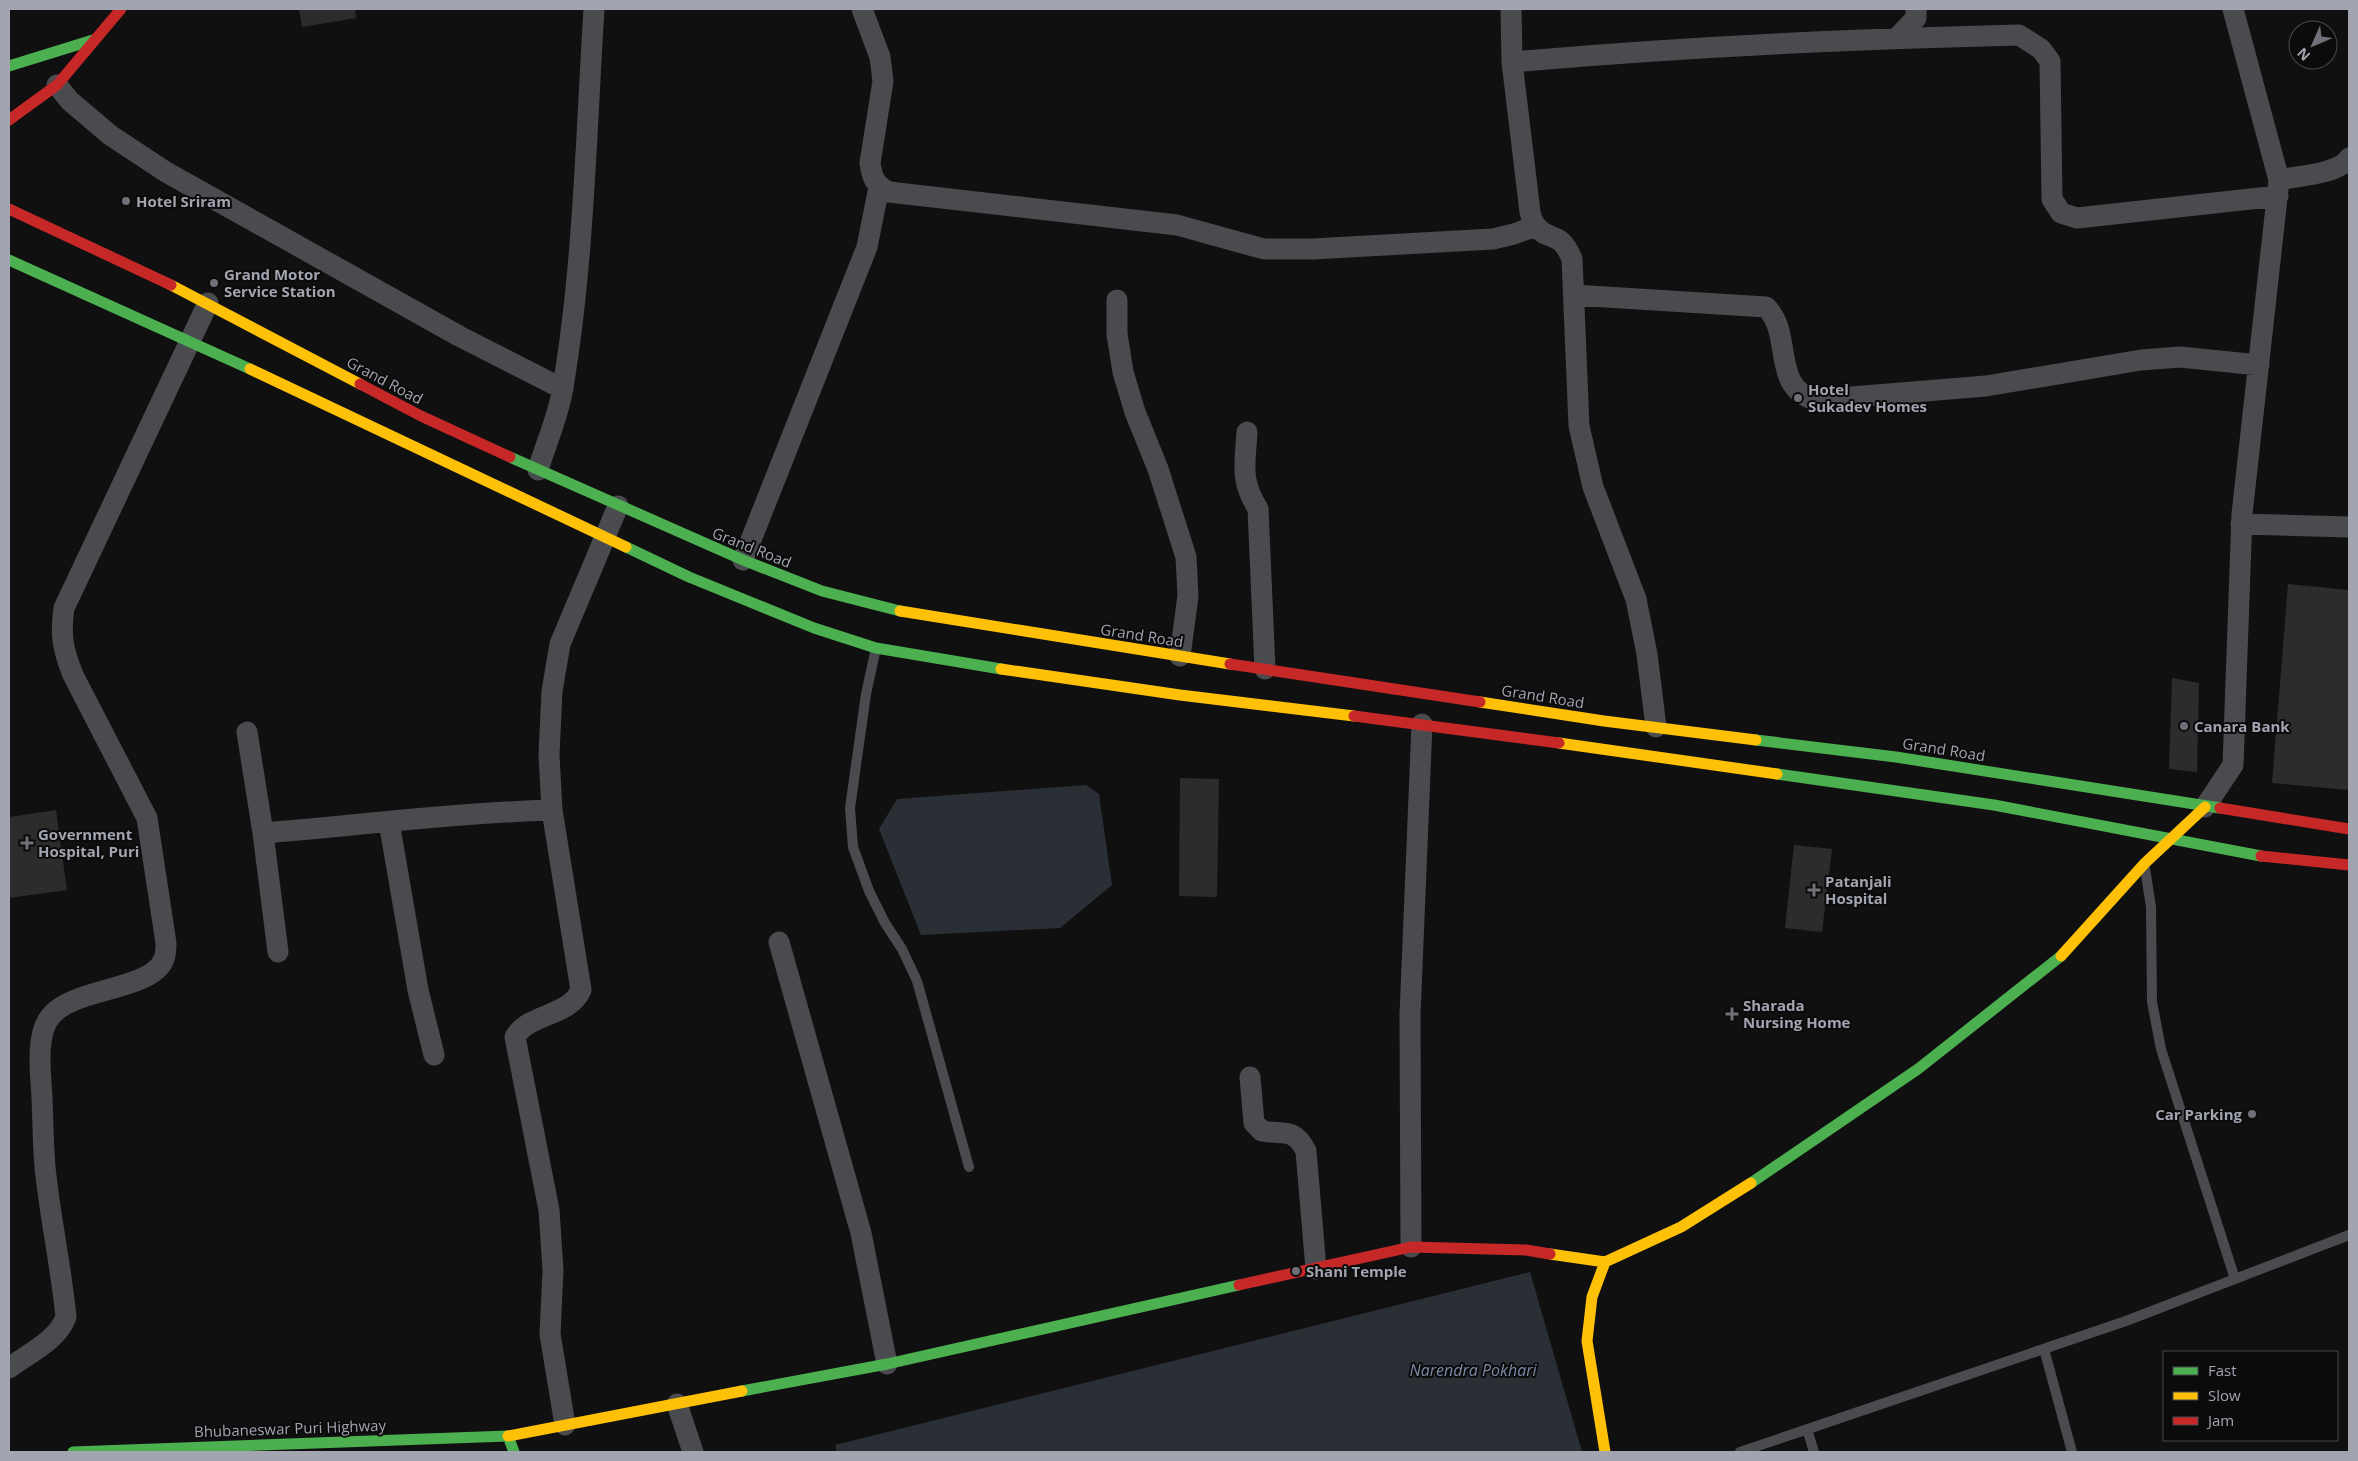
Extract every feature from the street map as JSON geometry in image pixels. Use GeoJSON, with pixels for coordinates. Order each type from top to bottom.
{"type":"FeatureCollection","features":[{"type":"Feature","properties":{"kind":"main road"},"geometry":{"type":"LineString","coordinates":[[9,120],[57,85],[121,9]]}},
{"type":"Feature","properties":{"kind":"main road"},"geometry":{"type":"LineString","coordinates":[[9,66],[93,40]]}},
{"type":"Feature","properties":{"kind":"main road","name":"Grand Road"},"geometry":{"type":"LineString","coordinates":[[9,209],[208,303],[421,416],[538,470],[743,560],[822,591],[886,609],[1180,656],[1656,727],[1896,757],[2349,829]]}},
{"type":"Feature","properties":{"kind":"main road"},"geometry":{"type":"LineString","coordinates":[[9,260],[190,341],[605,538],[716,588],[814,628],[876,648],[979,666],[1151,691],[1422,724],[1994,805],[2256,855],[2349,865]]}},
{"type":"Feature","properties":{"kind":"main road"},"geometry":{"type":"LineString","coordinates":[[1605,1452],[1587,1341],[1592,1297],[1605,1262],[1682,1227],[1778,1168],[1918,1068],[2059,958],[2144,863],[2205,807]]}},
{"type":"Feature","properties":{"kind":"main road","name":"Bhubaneswar Puri Highway"},"geometry":{"type":"LineString","coordinates":[[73,1452],[508,1436],[887,1364],[1411,1248],[1526,1250],[1605,1262]]}},
{"type":"Feature","properties":{"kind":"main road"},"geometry":{"type":"LineString","coordinates":[[508,1436],[514,1452]]}},
{"type":"Feature","properties":{"kind":"street"},"geometry":{"type":"LineString","coordinates":[[538,470],[563,389],[580,245],[594,9]]}},
{"type":"Feature","properties":{"kind":"street"},"geometry":{"type":"LineString","coordinates":[[862,9],[880,57],[883,81],[870,163],[872,177],[879,187],[889,192],[1177,225],[1264,249],[1313,249],[1493,239],[1535,226]]}},
{"type":"Feature","properties":{"kind":"street"},"geometry":{"type":"LineString","coordinates":[[1511,9],[1512,62],[1530,212],[1535,226],[1544,234],[1559,238],[1567,247],[1572,260],[1579,426],[1593,488],[1636,599],[1647,654],[1656,727]]}},
{"type":"Feature","properties":{"kind":"street"},"geometry":{"type":"LineString","coordinates":[[1897,38],[1916,18],[1916,9]]}},
{"type":"Feature","properties":{"kind":"street"},"geometry":{"type":"LineString","coordinates":[[2205,807],[2233,765],[2241,524],[2279,188],[2233,9]]}},
{"type":"Feature","properties":{"kind":"street"},"geometry":{"type":"LineString","coordinates":[[1512,62],[1626,52],[1897,38],[2019,34],[2041,49],[2050,62],[2052,199],[2061,213],[2077,218],[2279,188],[2332,170],[2345,164],[2349,158]]}},
{"type":"Feature","properties":{"kind":"street"},"geometry":{"type":"LineString","coordinates":[[57,85],[70,102],[110,136],[166,172],[459,336],[563,389]]}},
{"type":"Feature","properties":{"kind":"street"},"geometry":{"type":"LineString","coordinates":[[743,560],[867,247],[879,187]]}},
{"type":"Feature","properties":{"kind":"street"},"geometry":{"type":"LineString","coordinates":[[1574,295],[1766,307],[1774,314],[1779,327],[1788,374],[1793,387],[1802,396],[1815,400],[1986,386],[2141,360],[2180,357],[2259,365]]}},
{"type":"Feature","properties":{"kind":"street"},"geometry":{"type":"LineString","coordinates":[[1118,300],[1118,334],[1124,372],[1135,412],[1167,495],[1186,558],[1188,596],[1180,656]]}},
{"type":"Feature","properties":{"kind":"street"},"geometry":{"type":"LineString","coordinates":[[9,1368],[52,1338],[62,1328],[66,1317],[46,1167],[40,1055],[42,1036],[49,1017],[63,1006],[84,997],[143,978],[156,971],[164,961],[166,943],[147,818],[64,654],[60,631],[64,608],[208,303]]}},
{"type":"Feature","properties":{"kind":"street"},"geometry":{"type":"LineString","coordinates":[[1247,432],[1244,477],[1249,494],[1258,509],[1265,669]]}},
{"type":"Feature","properties":{"kind":"street"},"geometry":{"type":"LineString","coordinates":[[565,1425],[550,1334],[553,1270],[549,1210],[515,1037],[526,1026],[571,1004],[581,990],[552,810],[549,756],[552,691],[560,644],[618,506]]}},
{"type":"Feature","properties":{"kind":"street"},"geometry":{"type":"LineString","coordinates":[[2241,524],[2349,526]]}},
{"type":"Feature","properties":{"kind":"street"},"geometry":{"type":"LineString","coordinates":[[1411,1248],[1410,1016],[1422,724]]}},
{"type":"Feature","properties":{"kind":"street"},"geometry":{"type":"LineString","coordinates":[[247,732],[263,833],[278,952]]}},
{"type":"Feature","properties":{"kind":"street"},"geometry":{"type":"LineString","coordinates":[[263,833],[389,822],[442,815],[552,810]]}},
{"type":"Feature","properties":{"kind":"street"},"geometry":{"type":"LineString","coordinates":[[389,822],[418,990],[434,1055]]}},
{"type":"Feature","properties":{"kind":"street"},"geometry":{"type":"LineString","coordinates":[[779,942],[861,1233],[887,1364]]}},
{"type":"Feature","properties":{"kind":"street"},"geometry":{"type":"LineString","coordinates":[[1250,1077],[1254,1123],[1262,1131],[1287,1132],[1300,1138],[1306,1151],[1316,1269]]}},
{"type":"Feature","properties":{"kind":"street"},"geometry":{"type":"LineString","coordinates":[[677,1404],[693,1452]]}},
{"type":"Feature","properties":{"kind":"lane"},"geometry":{"type":"LineString","coordinates":[[876,648],[866,694],[850,808],[853,848],[869,891],[885,923],[902,949],[917,981],[969,1168]]}},
{"type":"Feature","properties":{"kind":"lane"},"geometry":{"type":"LineString","coordinates":[[2144,863],[2151,907],[2152,1002],[2162,1048],[2235,1279]]}},
{"type":"Feature","properties":{"kind":"lane"},"geometry":{"type":"LineString","coordinates":[[1740,1452],[2126,1321],[2349,1235]]}},
{"type":"Feature","properties":{"kind":"lane"},"geometry":{"type":"LineString","coordinates":[[2044,1348],[2072,1452]]}},
{"type":"Feature","properties":{"kind":"lane"},"geometry":{"type":"LineString","coordinates":[[1807,1429],[1814,1452]]}},
{"type":"Feature","properties":{"kind":"water"},"geometry":{"type":"Polygon","coordinates":[[[1086,785],[1099,794],[1112,885],[1060,928],[921,935],[879,829],[897,799],[1086,785]]]}},
{"type":"Feature","properties":{"kind":"water","name":"Narendra Pokhari"},"geometry":{"type":"Polygon","coordinates":[[[1530,1272],[1582,1452],[837,1452],[835,1445],[1530,1272]]]}},
{"type":"Feature","properties":{"kind":"building"},"geometry":{"type":"Polygon","coordinates":[[[299,9],[355,9],[356,18],[302,27],[299,9]]]}},
{"type":"Feature","properties":{"kind":"building"},"geometry":{"type":"Polygon","coordinates":[[[2288,584],[2349,590],[2349,790],[2272,783],[2288,584]]]}},
{"type":"Feature","properties":{"kind":"building","name":"Canara Bank"},"geometry":{"type":"Polygon","coordinates":[[[2172,678],[2199,683],[2197,772],[2169,769],[2172,678]]]}},
{"type":"Feature","properties":{"kind":"building"},"geometry":{"type":"Polygon","coordinates":[[[1180,778],[1219,779],[1217,897],[1179,896],[1180,778]]]}},
{"type":"Feature","properties":{"kind":"building"},"geometry":{"type":"Polygon","coordinates":[[[56,810],[67,890],[9,898],[9,817],[56,810]]]}},
{"type":"Feature","properties":{"kind":"building"},"geometry":{"type":"Polygon","coordinates":[[[1794,845],[1832,849],[1822,932],[1785,928],[1794,845]]]}},
{"type":"Feature","properties":{"kind":"traffic: fast"},"geometry":{"type":"LineString","coordinates":[[9,66],[93,40]]}},
{"type":"Feature","properties":{"kind":"traffic: fast"},"geometry":{"type":"LineString","coordinates":[[9,260],[250,369]]}},
{"type":"Feature","properties":{"kind":"traffic: fast"},"geometry":{"type":"LineString","coordinates":[[510,457],[743,560],[822,591],[900,611]]}},
{"type":"Feature","properties":{"kind":"traffic: fast"},"geometry":{"type":"LineString","coordinates":[[626,547],[689,577],[814,628],[876,648],[1001,669]]}},
{"type":"Feature","properties":{"kind":"traffic: fast"},"geometry":{"type":"LineString","coordinates":[[1756,740],[1896,757],[2220,808]]}},
{"type":"Feature","properties":{"kind":"traffic: fast"},"geometry":{"type":"LineString","coordinates":[[1777,774],[1994,805],[2261,856]]}},
{"type":"Feature","properties":{"kind":"traffic: fast"},"geometry":{"type":"LineString","coordinates":[[1751,1183],[1918,1069],[2061,956]]}},
{"type":"Feature","properties":{"kind":"traffic: fast"},"geometry":{"type":"LineString","coordinates":[[742,1391],[887,1364],[1239,1285]]}},
{"type":"Feature","properties":{"kind":"traffic: fast"},"geometry":{"type":"LineString","coordinates":[[73,1452],[508,1436],[514,1452]]}},
{"type":"Feature","properties":{"kind":"traffic: slow"},"geometry":{"type":"LineString","coordinates":[[171,285],[360,384]]}},
{"type":"Feature","properties":{"kind":"traffic: slow"},"geometry":{"type":"LineString","coordinates":[[250,369],[626,547]]}},
{"type":"Feature","properties":{"kind":"traffic: slow"},"geometry":{"type":"LineString","coordinates":[[900,611],[1230,664]]}},
{"type":"Feature","properties":{"kind":"traffic: slow"},"geometry":{"type":"LineString","coordinates":[[1001,669],[1180,695],[1354,716]]}},
{"type":"Feature","properties":{"kind":"traffic: slow"},"geometry":{"type":"LineString","coordinates":[[1480,702],[1604,721],[1756,740]]}},
{"type":"Feature","properties":{"kind":"traffic: slow"},"geometry":{"type":"LineString","coordinates":[[1559,743],[1777,774]]}},
{"type":"Feature","properties":{"kind":"traffic: slow"},"geometry":{"type":"LineString","coordinates":[[2061,956],[2145,863],[2205,807]]}},
{"type":"Feature","properties":{"kind":"traffic: slow"},"geometry":{"type":"LineString","coordinates":[[1550,1254],[1605,1262],[1681,1227],[1751,1183]]}},
{"type":"Feature","properties":{"kind":"traffic: slow"},"geometry":{"type":"LineString","coordinates":[[1605,1262],[1592,1297],[1587,1341],[1605,1452]]}},
{"type":"Feature","properties":{"kind":"traffic: slow"},"geometry":{"type":"LineString","coordinates":[[508,1436],[742,1391]]}},
{"type":"Feature","properties":{"kind":"traffic: jam"},"geometry":{"type":"LineString","coordinates":[[9,120],[57,85],[121,9]]}},
{"type":"Feature","properties":{"kind":"traffic: jam"},"geometry":{"type":"LineString","coordinates":[[9,209],[171,285]]}},
{"type":"Feature","properties":{"kind":"traffic: jam"},"geometry":{"type":"LineString","coordinates":[[360,384],[421,416],[510,457]]}},
{"type":"Feature","properties":{"kind":"traffic: jam"},"geometry":{"type":"LineString","coordinates":[[1230,664],[1480,702]]}},
{"type":"Feature","properties":{"kind":"traffic: jam"},"geometry":{"type":"LineString","coordinates":[[1354,716],[1559,743]]}},
{"type":"Feature","properties":{"kind":"traffic: jam"},"geometry":{"type":"LineString","coordinates":[[2220,808],[2349,829]]}},
{"type":"Feature","properties":{"kind":"traffic: jam"},"geometry":{"type":"LineString","coordinates":[[2261,856],[2349,865]]}},
{"type":"Feature","properties":{"kind":"traffic: jam"},"geometry":{"type":"LineString","coordinates":[[1239,1285],[1411,1247],[1526,1250],[1550,1254]]}},
{"type":"Feature","properties":{"kind":"place","name":"Hotel Sriram"},"geometry":{"type":"Point","coordinates":[126,201]}},
{"type":"Feature","properties":{"kind":"place","name":"Grand Motor Service Station"},"geometry":{"type":"Point","coordinates":[214,283]}},
{"type":"Feature","properties":{"kind":"place","name":"Hotel Sukadev Homes"},"geometry":{"type":"Point","coordinates":[1798,398]}},
{"type":"Feature","properties":{"kind":"place","name":"Canara Bank"},"geometry":{"type":"Point","coordinates":[2184,726]}},
{"type":"Feature","properties":{"kind":"place","name":"Government Hospital, Puri"},"geometry":{"type":"Point","coordinates":[27,843]}},
{"type":"Feature","properties":{"kind":"place","name":"Patanjali Hospital"},"geometry":{"type":"Point","coordinates":[1814,890]}},
{"type":"Feature","properties":{"kind":"place","name":"Sharada Nursing Home"},"geometry":{"type":"Point","coordinates":[1732,1014]}},
{"type":"Feature","properties":{"kind":"place","name":"Car Parking"},"geometry":{"type":"Point","coordinates":[2252,1114]}},
{"type":"Feature","properties":{"kind":"place","name":"Shani Temple"},"geometry":{"type":"Point","coordinates":[1296,1271]}}]}
